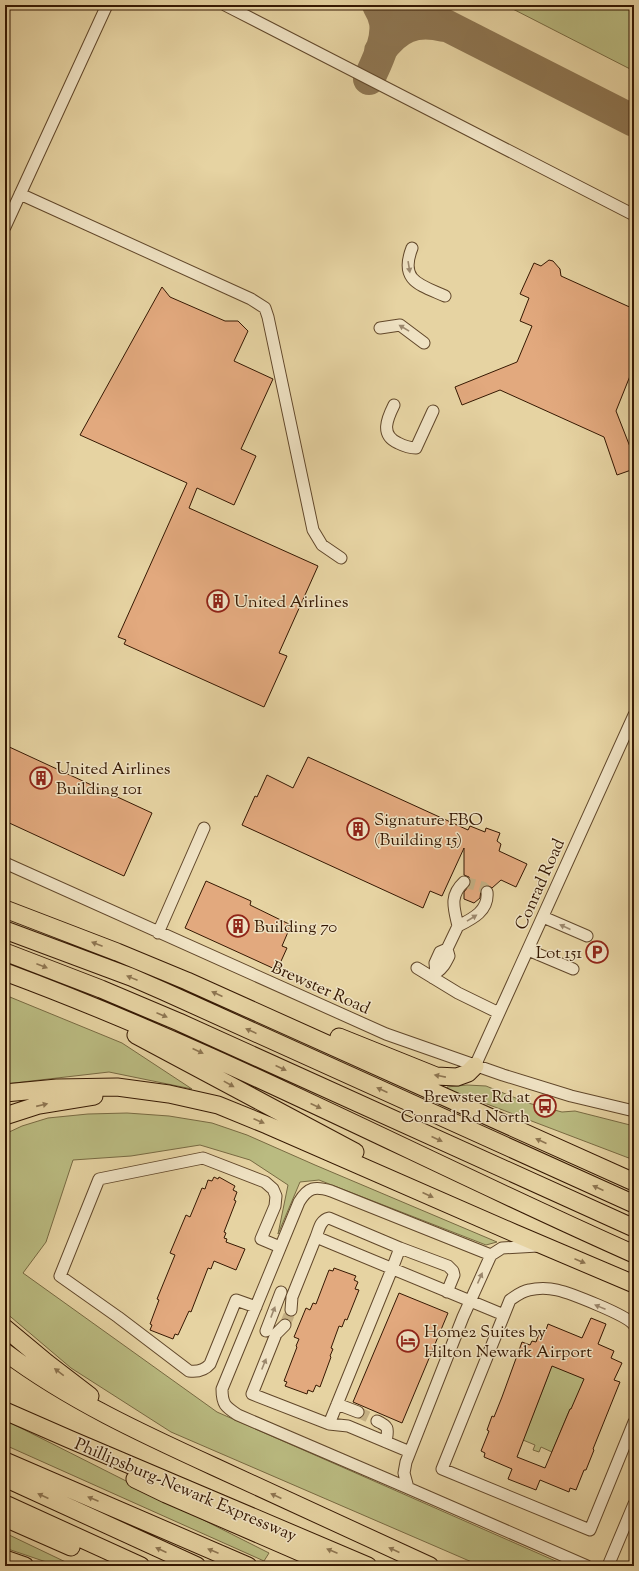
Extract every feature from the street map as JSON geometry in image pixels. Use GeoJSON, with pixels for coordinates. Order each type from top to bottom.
{"type":"FeatureCollection","features":[{"type":"Feature","properties":{"kind":"highway"},"geometry":{"type":"LineString","coordinates":[[5,904],[76,936]]}},
{"type":"Feature","properties":{"kind":"highway"},"geometry":{"type":"LineString","coordinates":[[5,909],[147,964],[634,1182]]}},
{"type":"Feature","properties":{"kind":"highway"},"geometry":{"type":"LineString","coordinates":[[5,930],[124,974],[634,1204]]}},
{"type":"Feature","properties":{"kind":"highway"},"geometry":{"type":"LineString","coordinates":[[5,952],[101,989],[179,1022],[634,1228]]}},
{"type":"Feature","properties":{"kind":"highway"},"geometry":{"type":"LineString","coordinates":[[5,972],[116,1015],[193,1048],[440,1165],[634,1254]]}},
{"type":"Feature","properties":{"kind":"highway"},"geometry":{"type":"LineString","coordinates":[[46,987],[110,1023],[150,1042],[366,1158],[392,1180]]}},
{"type":"Feature","properties":{"kind":"highway"},"geometry":{"type":"LineString","coordinates":[[265,1016],[306,1024],[436,1076],[457,1077],[468,1073],[475,1066]]}},
{"type":"Feature","properties":{"kind":"highway"},"geometry":{"type":"LineString","coordinates":[[5,1093],[42,1088],[103,1086],[182,1096],[232,1110],[634,1284]]}},
{"type":"Feature","properties":{"kind":"highway"},"geometry":{"type":"LineString","coordinates":[[5,1116],[39,1105],[83,1097],[140,1094],[182,1096]]}},
{"type":"Feature","properties":{"kind":"highway"},"geometry":{"type":"LineString","coordinates":[[577,1157],[634,1169]]}},
{"type":"Feature","properties":{"kind":"highway"},"geometry":{"type":"LineString","coordinates":[[440,1165],[498,1181],[634,1241]]}},
{"type":"Feature","properties":{"kind":"highway"},"geometry":{"type":"LineString","coordinates":[[5,1328],[82,1390],[160,1442]]}},
{"type":"Feature","properties":{"kind":"highway"},"geometry":{"type":"LineString","coordinates":[[5,1352],[30,1370],[66,1392],[160,1442],[430,1566]]}},
{"type":"Feature","properties":{"kind":"highway"},"geometry":{"type":"LineString","coordinates":[[5,1411],[241,1534],[309,1566]]}},
{"type":"Feature","properties":{"kind":"highway","name":"Phillipsburg-Newark Expressway"},"geometry":{"type":"LineString","coordinates":[[5,1411],[83,1446],[368,1566]]}},
{"type":"Feature","properties":{"kind":"highway"},"geometry":{"type":"LineString","coordinates":[[5,1461],[248,1566]]}},
{"type":"Feature","properties":{"kind":"highway"},"geometry":{"type":"LineString","coordinates":[[5,1478],[197,1566]]}},
{"type":"Feature","properties":{"kind":"highway"},"geometry":{"type":"LineString","coordinates":[[166,1494],[332,1566]]}},
{"type":"Feature","properties":{"kind":"highway"},"geometry":{"type":"LineString","coordinates":[[5,1504],[141,1566]]}},
{"type":"Feature","properties":{"kind":"highway"},"geometry":{"type":"LineString","coordinates":[[5,1518],[72,1548],[121,1566]]}},
{"type":"Feature","properties":{"kind":"highway"},"geometry":{"type":"LineString","coordinates":[[5,1559],[25,1566]]}},
{"type":"Feature","properties":{"kind":"street"},"geometry":{"type":"LineString","coordinates":[[5,226],[108,5]]}},
{"type":"Feature","properties":{"kind":"street"},"geometry":{"type":"LineString","coordinates":[[226,5],[634,215]]}},
{"type":"Feature","properties":{"kind":"street"},"geometry":{"type":"LineString","coordinates":[[20,194],[251,299],[265,308],[313,530],[322,545],[341,558]]}},
{"type":"Feature","properties":{"kind":"street"},"geometry":{"type":"LineString","coordinates":[[412,248],[408,257],[407,267],[411,276],[418,284],[445,296]]}},
{"type":"Feature","properties":{"kind":"street"},"geometry":{"type":"LineString","coordinates":[[380,328],[400,324],[424,343]]}},
{"type":"Feature","properties":{"kind":"street"},"geometry":{"type":"LineString","coordinates":[[394,405],[387,420],[387,431],[394,441],[411,448],[416,448],[433,411]]}},
{"type":"Feature","properties":{"kind":"street","name":"Conrad Road"},"geometry":{"type":"LineString","coordinates":[[475,1066],[634,715]]}},
{"type":"Feature","properties":{"kind":"street"},"geometry":{"type":"LineString","coordinates":[[158,933],[204,828]]}},
{"type":"Feature","properties":{"kind":"street","name":"Brewster Road"},"geometry":{"type":"LineString","coordinates":[[5,863],[373,1029],[475,1066],[571,1096],[634,1111]]}},
{"type":"Feature","properties":{"kind":"street"},"geometry":{"type":"LineString","coordinates":[[434,975],[444,967],[448,960],[449,956],[447,949],[458,926],[454,900],[456,892],[464,882]]}},
{"type":"Feature","properties":{"kind":"street"},"geometry":{"type":"LineString","coordinates":[[458,926],[474,918],[482,911],[486,904],[487,892]]}},
{"type":"Feature","properties":{"kind":"street"},"geometry":{"type":"LineString","coordinates":[[543,917],[587,936]]}},
{"type":"Feature","properties":{"kind":"street"},"geometry":{"type":"LineString","coordinates":[[528,950],[572,969]]}},
{"type":"Feature","properties":{"kind":"street"},"geometry":{"type":"LineString","coordinates":[[417,968],[434,975],[462,995],[500,1013]]}},
{"type":"Feature","properties":{"kind":"street"},"geometry":{"type":"LineString","coordinates":[[256,1307],[236,1300],[210,1364],[206,1369],[201,1371],[188,1371],[118,1317],[60,1276],[99,1179],[203,1158],[265,1182],[273,1189],[276,1196],[275,1206],[261,1239],[280,1247]]}},
{"type":"Feature","properties":{"kind":"street"},"geometry":{"type":"LineString","coordinates":[[491,1255],[320,1188],[310,1190],[302,1197],[280,1247],[222,1389],[222,1399],[226,1408],[238,1415],[587,1566]]}},
{"type":"Feature","properties":{"kind":"street"},"geometry":{"type":"LineString","coordinates":[[291,1310],[292,1296],[322,1222],[329,1218],[400,1248],[448,1266],[452,1269],[454,1274],[447,1292]]}},
{"type":"Feature","properties":{"kind":"street"},"geometry":{"type":"LineString","coordinates":[[316,1237],[504,1315]]}},
{"type":"Feature","properties":{"kind":"street"},"geometry":{"type":"LineString","coordinates":[[408,1488],[404,1473],[410,1452],[470,1301],[491,1255],[494,1252],[507,1248],[544,1246]]}},
{"type":"Feature","properties":{"kind":"street"},"geometry":{"type":"LineString","coordinates":[[329,1424],[400,1248]]}},
{"type":"Feature","properties":{"kind":"street"},"geometry":{"type":"LineString","coordinates":[[264,1286],[292,1296]]}},
{"type":"Feature","properties":{"kind":"street"},"geometry":{"type":"LineString","coordinates":[[634,1325],[619,1314],[558,1290],[530,1290],[522,1292],[510,1300],[442,1469],[590,1530],[634,1422]]}},
{"type":"Feature","properties":{"kind":"street"},"geometry":{"type":"LineString","coordinates":[[281,1292],[271,1332],[252,1394],[329,1424],[348,1426],[410,1452]]}},
{"type":"Feature","properties":{"kind":"street"},"geometry":{"type":"LineString","coordinates":[[249,1324],[271,1332],[285,1325]]}},
{"type":"Feature","properties":{"kind":"street"},"geometry":{"type":"LineString","coordinates":[[337,1404],[358,1412]]}},
{"type":"Feature","properties":{"kind":"street"},"geometry":{"type":"LineString","coordinates":[[378,1421],[385,1424],[388,1428],[386,1442]]}},
{"type":"Feature","properties":{"kind":"street"},"geometry":{"type":"LineString","coordinates":[[608,1566],[634,1504]]}},
{"type":"Feature","properties":{"kind":"green space"},"geometry":{"type":"Polygon","coordinates":[[[505,5],[634,5],[634,71],[505,5]]]}},
{"type":"Feature","properties":{"kind":"green space"},"geometry":{"type":"Polygon","coordinates":[[[5,995],[122,1043],[192,1089],[109,1072],[5,1084],[5,995]]]}},
{"type":"Feature","properties":{"kind":"green space"},"geometry":{"type":"Polygon","coordinates":[[[467,1085],[486,1086],[528,1103],[562,1112],[575,1111],[634,1126],[634,1160],[447,1090],[447,1087],[467,1085]]]}},
{"type":"Feature","properties":{"kind":"green space"},"geometry":{"type":"Polygon","coordinates":[[[127,1113],[169,1116],[212,1123],[247,1135],[497,1242],[486,1245],[319,1180],[300,1182],[278,1234],[288,1185],[250,1160],[200,1145],[131,1156],[73,1160],[46,1242],[23,1273],[217,1412],[567,1566],[481,1566],[171,1432],[71,1368],[5,1312],[5,1134],[22,1126],[48,1118],[88,1114],[127,1113]]]}},
{"type":"Feature","properties":{"kind":"green space"},"geometry":{"type":"Polygon","coordinates":[[[538,1359],[598,1384],[570,1409],[552,1452],[541,1447],[539,1452],[533,1450],[535,1445],[523,1440],[548,1376],[538,1359]]]}},
{"type":"Feature","properties":{"kind":"green space"},"geometry":{"type":"Polygon","coordinates":[[[5,1420],[269,1553],[264,1561],[5,1445],[5,1420]]]}},
{"type":"Feature","properties":{"kind":"green space"},"geometry":{"type":"Polygon","coordinates":[[[5,1533],[74,1566],[58,1566],[5,1548],[5,1533]]]}},
{"type":"Feature","properties":{"kind":"building"},"geometry":{"type":"Polygon","coordinates":[[[549,260],[553,261],[560,269],[561,276],[634,309],[634,372],[632,371],[616,411],[634,457],[634,469],[617,475],[604,437],[500,390],[462,405],[455,387],[517,362],[532,326],[520,321],[529,298],[520,294],[534,263],[541,266],[549,260]]]}},
{"type":"Feature","properties":{"kind":"building"},"geometry":{"type":"Polygon","coordinates":[[[162,287],[170,297],[225,321],[238,321],[248,331],[234,361],[273,379],[241,449],[256,456],[234,505],[197,488],[189,508],[318,566],[279,653],[287,656],[264,707],[124,644],[126,640],[118,637],[187,483],[80,435],[162,287]]]}},
{"type":"Feature","properties":{"kind":"building","name":"United Airlines Building 101"},"geometry":{"type":"Polygon","coordinates":[[[5,745],[152,813],[124,876],[5,821],[5,745]]]}},
{"type":"Feature","properties":{"kind":"building","name":"Signature FBO (Building 15)"},"geometry":{"type":"Polygon","coordinates":[[[308,757],[468,830],[470,826],[485,832],[486,828],[500,833],[497,841],[501,844],[499,851],[527,864],[516,887],[501,880],[492,888],[487,885],[483,886],[481,889],[480,898],[474,903],[464,899],[464,892],[471,883],[469,877],[464,875],[464,848],[442,896],[430,891],[423,908],[242,825],[255,796],[257,797],[267,775],[293,788],[308,757]]]}},
{"type":"Feature","properties":{"kind":"building","name":"Building 70"},"geometry":{"type":"Polygon","coordinates":[[[206,881],[251,901],[250,905],[291,925],[282,946],[287,948],[277,970],[185,928],[206,881]]]}},
{"type":"Feature","properties":{"kind":"building"},"geometry":{"type":"Polygon","coordinates":[[[214,1177],[218,1179],[219,1177],[235,1186],[233,1190],[237,1192],[234,1200],[236,1201],[224,1232],[226,1233],[224,1238],[227,1239],[226,1242],[245,1249],[236,1270],[214,1261],[211,1269],[208,1268],[191,1312],[189,1311],[178,1335],[175,1334],[173,1339],[150,1330],[152,1325],[150,1324],[159,1300],[157,1299],[175,1255],[170,1253],[186,1215],[190,1217],[202,1188],[205,1189],[208,1180],[212,1181],[214,1177]]]}},
{"type":"Feature","properties":{"kind":"building"},"geometry":{"type":"Polygon","coordinates":[[[334,1268],[356,1276],[354,1280],[358,1282],[355,1289],[359,1290],[347,1320],[345,1319],[342,1327],[339,1326],[331,1348],[333,1349],[330,1356],[331,1357],[320,1387],[316,1385],[313,1392],[308,1390],[307,1394],[285,1386],[287,1382],[284,1381],[299,1339],[294,1337],[306,1308],[310,1310],[313,1303],[316,1304],[329,1270],[333,1271],[334,1268]]]}},
{"type":"Feature","properties":{"kind":"building","name":"Home2 Suites by Hilton Newark Airport"},"geometry":{"type":"Polygon","coordinates":[[[399,1293],[448,1313],[402,1423],[353,1402],[399,1293]]]}},
{"type":"Feature","properties":{"kind":"building"},"geometry":{"type":"Polygon","coordinates":[[[591,1318],[606,1324],[598,1344],[614,1351],[611,1358],[622,1363],[614,1380],[620,1382],[586,1470],[584,1470],[576,1490],[570,1488],[569,1492],[540,1480],[536,1490],[508,1479],[512,1469],[484,1457],[485,1453],[481,1451],[489,1431],[487,1430],[492,1416],[494,1417],[522,1342],[530,1345],[532,1341],[536,1342],[540,1331],[545,1333],[548,1324],[582,1338],[591,1318]],[[552,1366],[517,1457],[545,1468],[584,1379],[552,1366]]]}},
{"type":"Feature","properties":{"kind":"taxiway"},"geometry":{"type":"LineString","coordinates":[[369,79],[381,52],[385,37],[385,22],[378,5]]}},
{"type":"Feature","properties":{"kind":"taxiway"},"geometry":{"type":"LineString","coordinates":[[406,5],[634,121]]}},
{"type":"Feature","properties":{"kind":"taxiway"},"geometry":{"type":"LineString","coordinates":[[380,51],[393,36],[408,27],[424,24],[444,26]]}},
{"type":"Feature","properties":{"kind":"tunnel"},"geometry":{"type":"LineString","coordinates":[[464,882],[483,887],[487,892]]}},
{"type":"Feature","properties":{"kind":"tunnel"},"geometry":{"type":"LineString","coordinates":[[285,1325],[291,1310]]}},
{"type":"Feature","properties":{"kind":"tunnel"},"geometry":{"type":"LineString","coordinates":[[358,1412],[377,1421]]}},
{"type":"Feature","properties":{"kind":"place","name":"United Airlines"},"geometry":{"type":"Point","coordinates":[218,601]}},
{"type":"Feature","properties":{"kind":"place","name":"United Airlines Building 101"},"geometry":{"type":"Point","coordinates":[41,778]}},
{"type":"Feature","properties":{"kind":"place","name":"Signature FBO (Building 15)"},"geometry":{"type":"Point","coordinates":[358,829]}},
{"type":"Feature","properties":{"kind":"place","name":"Building 70"},"geometry":{"type":"Point","coordinates":[238,926]}},
{"type":"Feature","properties":{"kind":"place","name":"Lot 151"},"geometry":{"type":"Point","coordinates":[597,952]}},
{"type":"Feature","properties":{"kind":"place","name":"Brewster Rd at Conrad Rd North"},"geometry":{"type":"Point","coordinates":[545,1106]}},
{"type":"Feature","properties":{"kind":"place","name":"Home2 Suites by Hilton Newark Airport"},"geometry":{"type":"Point","coordinates":[408,1341]}}]}
